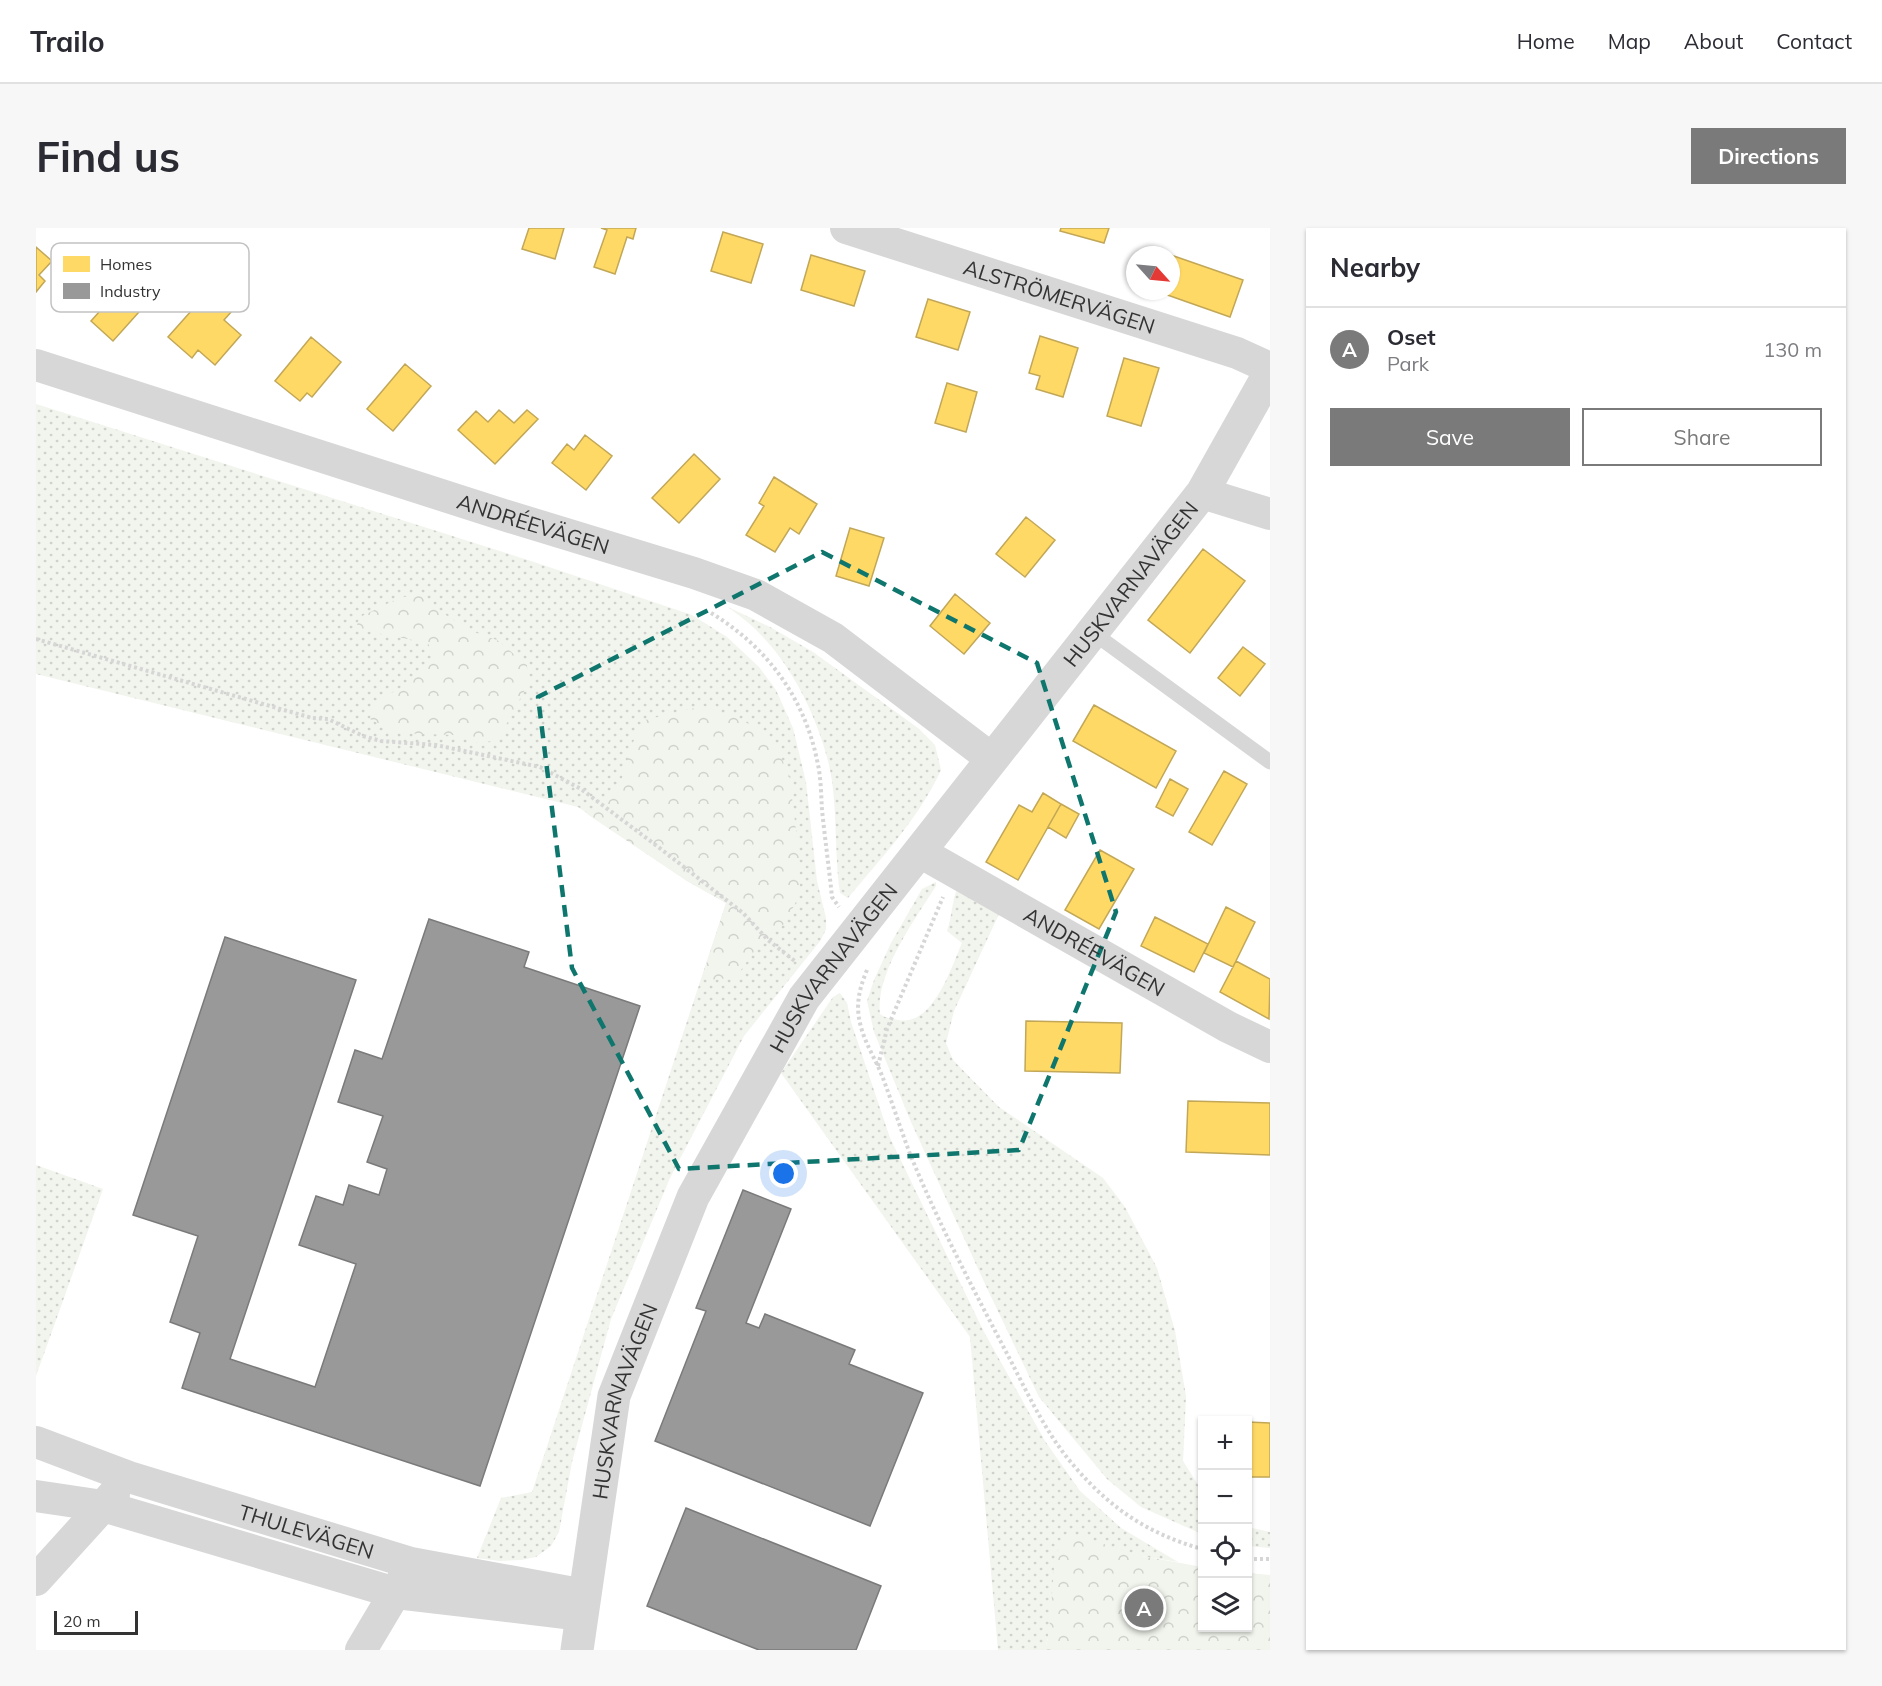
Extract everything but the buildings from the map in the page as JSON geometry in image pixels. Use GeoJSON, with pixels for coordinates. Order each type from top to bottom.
{"type":"FeatureCollection","features":[{"type":"Feature","properties":{"kind":"street","name":"ALSTRÖMERVÄGEN"},"geometry":{"type":"LineString","coordinates":[[846,228],[1237,353],[1270,370]]}},
{"type":"Feature","properties":{"kind":"street","name":"ANDRÉEVÄGEN"},"geometry":{"type":"LineString","coordinates":[[36,365],[694,573],[756,595],[833,638],[992,759]]}},
{"type":"Feature","properties":{"kind":"street","name":"HUSKVARNAVÄGEN"},"geometry":{"type":"LineString","coordinates":[[577,1650],[614,1396],[693,1197],[804,998],[1202,494],[1270,370]]}},
{"type":"Feature","properties":{"kind":"street"},"geometry":{"type":"LineString","coordinates":[[1202,494],[1270,514]]}},
{"type":"Feature","properties":{"kind":"street","name":"ANDRÉEVÄGEN"},"geometry":{"type":"LineString","coordinates":[[920,852],[1228,1027],[1270,1047]]}},
{"type":"Feature","properties":{"kind":"street","name":"THULEVÄGEN"},"geometry":{"type":"LineString","coordinates":[[36,1442],[129,1477],[411,1563],[583,1605]]}},
{"type":"Feature","properties":{"kind":"street"},"geometry":{"type":"LineString","coordinates":[[36,1580],[129,1477]]}},
{"type":"Feature","properties":{"kind":"street","name":"THULEVÄGEN"},"geometry":{"type":"LineString","coordinates":[[36,1496],[103,1506],[396,1593],[583,1605]]}},
{"type":"Feature","properties":{"kind":"street"},"geometry":{"type":"LineString","coordinates":[[361,1650],[396,1593],[411,1563]]}},
{"type":"Feature","properties":{"kind":"lane"},"geometry":{"type":"LineString","coordinates":[[1092,632],[1270,762]]}},
{"type":"Feature","properties":{"kind":"path"},"geometry":{"type":"LineString","coordinates":[[710,612],[729,623],[758,647],[785,680],[805,721],[817,760],[832,897],[843,913],[859,928]]}},
{"type":"Feature","properties":{"kind":"path"},"geometry":{"type":"LineString","coordinates":[[36,639],[312,718],[328,719],[363,736],[381,741],[436,745],[540,766],[581,789],[657,846],[743,913],[768,940],[818,980]]}},
{"type":"Feature","properties":{"kind":"path"},"geometry":{"type":"LineString","coordinates":[[878,1066],[887,1029],[953,871]]}},
{"type":"Feature","properties":{"kind":"path"},"geometry":{"type":"LineString","coordinates":[[868,968],[859,989],[858,1008],[861,1027],[878,1066],[910,1154],[939,1221],[1044,1424],[1074,1467],[1107,1499],[1141,1526],[1178,1542],[1198,1548]]}},
{"type":"Feature","properties":{"kind":"path"},"geometry":{"type":"LineString","coordinates":[[1252,1559],[1270,1559]]}},
{"type":"Feature","properties":{"kind":"highlighted area"},"geometry":{"type":"Polygon","coordinates":[[[822,552],[1037,663],[1116,912],[1019,1150],[679,1169],[572,968],[538,697],[822,552]]]}},
{"type":"Feature","properties":{"kind":"green space"},"geometry":{"type":"Polygon","coordinates":[[[36,404],[531,561],[692,615],[727,637],[759,667],[776,690],[793,728],[806,782],[817,881],[826,918],[826,929],[821,940],[744,1036],[670,1178],[611,1319],[572,1462],[559,1532],[551,1546],[536,1557],[500,1561],[477,1558],[501,1498],[532,1492],[726,903],[687,881],[578,807],[36,674],[36,404]]]}},
{"type":"Feature","properties":{"kind":"green space"},"geometry":{"type":"Polygon","coordinates":[[[419,594],[438,610],[471,631],[497,640],[527,665],[528,684],[498,740],[479,743],[453,735],[396,733],[370,719],[375,702],[411,682],[434,659],[428,643],[361,630],[357,625],[360,617],[399,598],[419,594]]]}},
{"type":"Feature","properties":{"kind":"green space"},"geometry":{"type":"Polygon","coordinates":[[[728,607],[770,627],[813,652],[918,728],[935,745],[941,770],[932,788],[899,837],[848,898],[840,893],[832,780],[811,712],[803,694],[783,662],[752,626],[728,607]]]}},
{"type":"Feature","properties":{"kind":"green space"},"geometry":{"type":"Polygon","coordinates":[[[703,706],[742,720],[772,738],[789,774],[799,854],[800,894],[785,923],[753,953],[736,977],[712,980],[702,977],[726,903],[687,881],[587,814],[620,785],[632,744],[645,720],[703,706]]]}},
{"type":"Feature","properties":{"kind":"green space"},"geometry":{"type":"Polygon","coordinates":[[[936,882],[936,886],[898,947],[890,965],[880,998],[880,1014],[898,1020],[910,1020],[921,1014],[939,994],[962,943],[947,931],[957,889],[999,914],[954,1011],[946,1043],[953,1060],[999,1107],[1103,1178],[1125,1207],[1157,1268],[1175,1331],[1186,1396],[1183,1461],[1198,1485],[1198,1532],[1141,1507],[1107,1479],[1039,1397],[911,1122],[874,1032],[867,1001],[891,943],[922,889],[936,882]]]}},
{"type":"Feature","properties":{"kind":"green space"},"geometry":{"type":"Polygon","coordinates":[[[840,993],[847,1003],[851,1022],[890,1138],[984,1332],[1045,1441],[1080,1491],[1121,1528],[1178,1562],[1142,1556],[1049,1633],[1045,1650],[998,1650],[970,1337],[781,1073],[833,997],[840,993]]]}},
{"type":"Feature","properties":{"kind":"green space"},"geometry":{"type":"Polygon","coordinates":[[[36,1165],[103,1189],[36,1376],[36,1165]]]}},
{"type":"Feature","properties":{"kind":"green space"},"geometry":{"type":"Polygon","coordinates":[[[1252,1528],[1270,1532],[1270,1548],[1252,1546],[1252,1528]]]}},
{"type":"Feature","properties":{"kind":"green space"},"geometry":{"type":"Polygon","coordinates":[[[1069,1533],[1142,1556],[1198,1566],[1198,1632],[1252,1632],[1252,1573],[1270,1575],[1270,1650],[1045,1650],[1049,1633],[1055,1555],[1069,1533]]]}},
{"type":"Feature","properties":{"kind":"place","name":"Oset"},"geometry":{"type":"Point","coordinates":[1144,1608]}}]}
